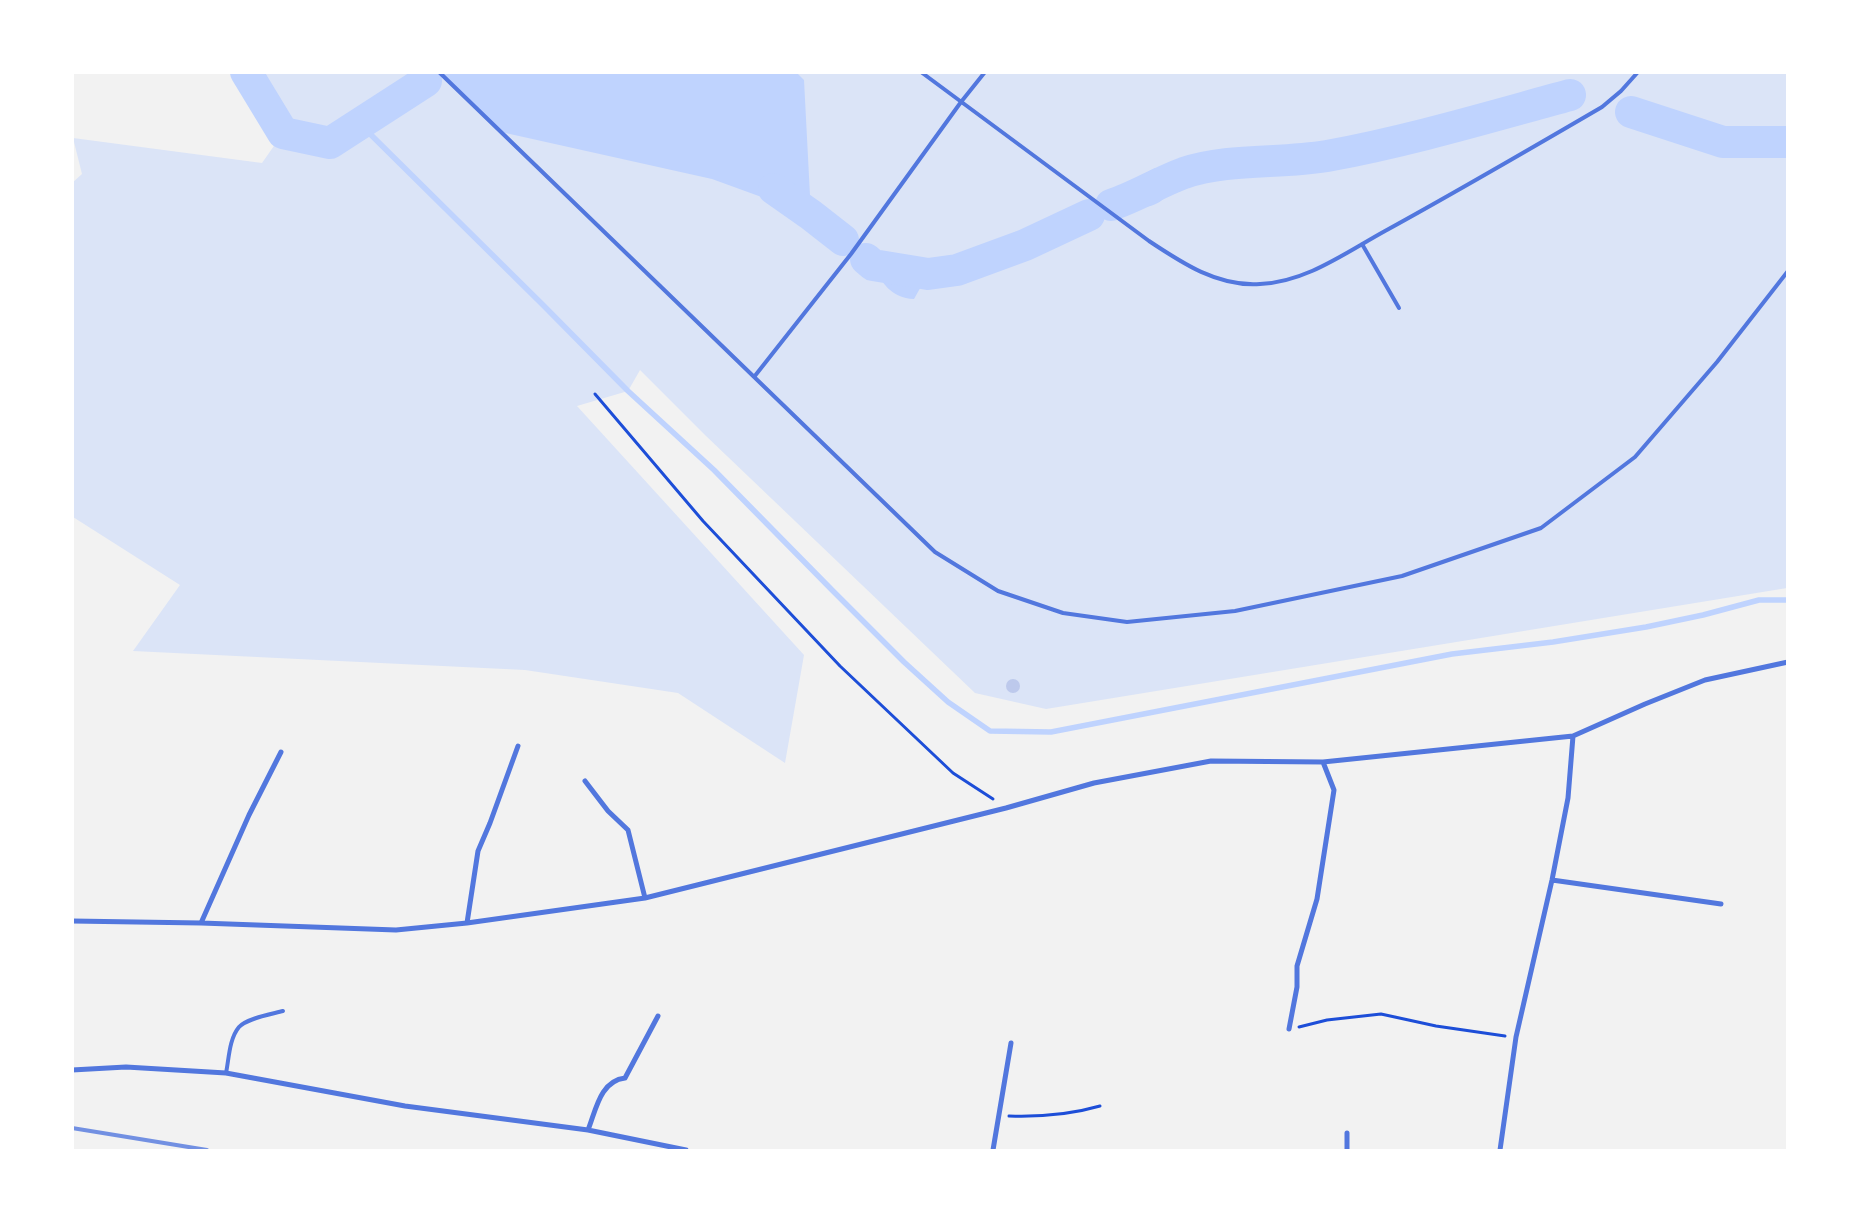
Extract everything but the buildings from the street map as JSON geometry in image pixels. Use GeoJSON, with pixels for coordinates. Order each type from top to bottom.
{"type":"FeatureCollection","features":[{"type":"Feature","properties":{"kind":"street"},"geometry":{"type":"LineString","coordinates":[[72,921],[202,922],[396,930],[466,923],[645,898],[1006,808],[1094,783],[1211,761],[1323,762],[1573,736],[1645,704],[1706,680],[1788,662]]}},
{"type":"Feature","properties":{"kind":"street"},"geometry":{"type":"LineString","coordinates":[[1500,1150],[1516,1037],[1552,880],[1568,798],[1573,736]]}},
{"type":"Feature","properties":{"kind":"street"},"geometry":{"type":"LineString","coordinates":[[466,923],[478,852],[518,746]]}},
{"type":"Feature","properties":{"kind":"street"},"geometry":{"type":"LineString","coordinates":[[202,922],[249,815],[281,752]]}},
{"type":"Feature","properties":{"kind":"street"},"geometry":{"type":"LineString","coordinates":[[1289,1029],[1297,987],[1297,966],[1317,899],[1334,790],[1323,762]]}},
{"type":"Feature","properties":{"kind":"street"},"geometry":{"type":"LineString","coordinates":[[584,782],[608,811],[628,830],[645,898]]}},
{"type":"Feature","properties":{"kind":"street"},"geometry":{"type":"LineString","coordinates":[[1552,880],[1722,904]]}},
{"type":"Feature","properties":{"kind":"street"},"geometry":{"type":"LineString","coordinates":[[588,1130],[605,1087],[617,1079],[625,1078],[658,1016]]}},
{"type":"Feature","properties":{"kind":"street"},"geometry":{"type":"LineString","coordinates":[[992,1150],[1011,1043]]}},
{"type":"Feature","properties":{"kind":"street"},"geometry":{"type":"LineString","coordinates":[[72,1070],[126,1067],[226,1073],[404,1106],[588,1130],[686,1150]]}},
{"type":"Feature","properties":{"kind":"street"},"geometry":{"type":"LineString","coordinates":[[1347,1133],[1348,1150]]}},
{"type":"Feature","properties":{"kind":"lane"},"geometry":{"type":"LineString","coordinates":[[439,72],[935,552],[998,590],[1063,613],[1127,622],[1235,611],[1402,576],[1541,528],[1635,457],[1717,362],[1788,271]]}},
{"type":"Feature","properties":{"kind":"lane"},"geometry":{"type":"LineString","coordinates":[[920,72],[1149,241],[1184,264],[1222,280],[1260,284],[1302,276],[1362,244],[1602,107],[1638,72]]}},
{"type":"Feature","properties":{"kind":"lane"},"geometry":{"type":"LineString","coordinates":[[754,377],[851,254],[960,102],[985,72]]}},
{"type":"Feature","properties":{"kind":"lane"},"geometry":{"type":"LineString","coordinates":[[1362,244],[1399,308]]}},
{"type":"Feature","properties":{"kind":"lane"},"geometry":{"type":"LineString","coordinates":[[226,1073],[232,1043],[239,1027],[252,1020],[284,1011]]}},
{"type":"Feature","properties":{"kind":"path"},"geometry":{"type":"LineString","coordinates":[[595,394],[703,521],[840,666],[953,773],[1006,808]]}},
{"type":"Feature","properties":{"kind":"path"},"geometry":{"type":"LineString","coordinates":[[1289,1029],[1327,1020],[1381,1014],[1436,1026],[1516,1037]]}},
{"type":"Feature","properties":{"kind":"path"},"geometry":{"type":"LineString","coordinates":[[998,1116],[1042,1117],[1079,1112],[1100,1106]]}},
{"type":"Feature","properties":{"kind":"shaded area"},"geometry":{"type":"Polygon","coordinates":[[[258,72],[1787,73],[1787,588],[1046,709],[975,693],[705,435],[640,370],[628,391],[577,406],[804,655],[785,763],[678,693],[525,670],[133,651],[180,585],[73,517],[72,183],[82,174],[73,138],[262,163],[283,133],[258,72]]]}},
{"type":"Feature","properties":{"kind":"water"},"geometry":{"type":"Polygon","coordinates":[[[439,73],[797,73],[804,80],[811,215],[712,179],[501,132],[439,73]]]}},
{"type":"Feature","properties":{"kind":"water"},"geometry":{"type":"Polygon","coordinates":[[[1155,168],[1166,171],[1179,168],[1184,173],[1170,187],[1163,199],[1153,205],[1134,205],[1125,201],[1137,181],[1155,168]]]}},
{"type":"Feature","properties":{"kind":"water"},"geometry":{"type":"Polygon","coordinates":[[[886,256],[902,259],[928,274],[914,299],[893,293],[880,278],[873,265],[878,257],[886,256]]]}},
{"type":"Feature","properties":{"kind":"waterway"},"geometry":{"type":"LineString","coordinates":[[246,72],[283,133],[330,143],[426,81]]}},
{"type":"Feature","properties":{"kind":"waterway"},"geometry":{"type":"LineString","coordinates":[[1111,205],[1184,173],[1201,168],[1237,163],[1327,156],[1358,150],[1449,128],[1570,95]]}},
{"type":"Feature","properties":{"kind":"waterway"},"geometry":{"type":"LineString","coordinates":[[1631,112],[1723,142],[1788,142]]}},
{"type":"Feature","properties":{"kind":"waterway"},"geometry":{"type":"LineString","coordinates":[[360,124],[628,391],[714,470],[904,662],[948,702],[990,731],[1051,732],[1452,654],[1553,642],[1646,627],[1703,615],[1759,600],[1788,600]]}},
{"type":"Feature","properties":{"kind":"waterway"},"geometry":{"type":"LineString","coordinates":[[774,189],[843,240]]}},
{"type":"Feature","properties":{"kind":"waterway"},"geometry":{"type":"LineString","coordinates":[[866,259],[873,265],[928,274],[957,270],[1025,245],[1089,215]]}},
{"type":"Feature","properties":{"kind":"railway"},"geometry":{"type":"LineString","coordinates":[[72,1128],[207,1150]]}}]}
